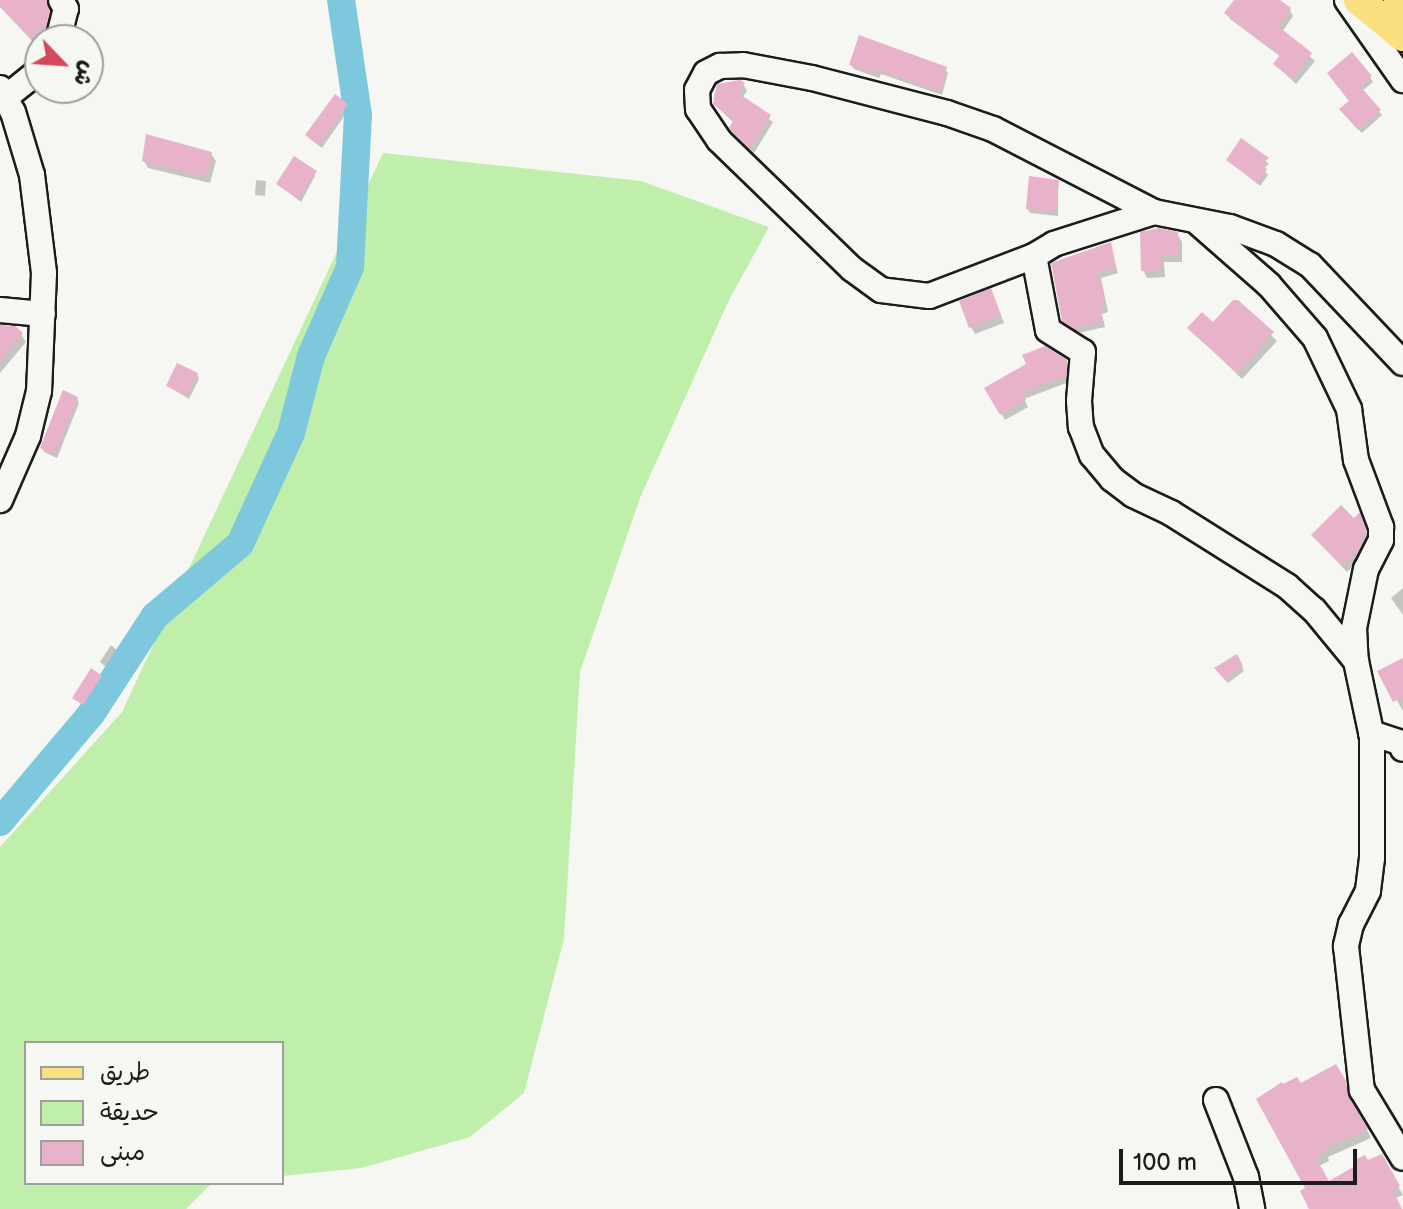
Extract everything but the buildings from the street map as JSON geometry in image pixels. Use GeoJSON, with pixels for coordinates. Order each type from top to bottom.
{"type":"FeatureCollection","features":[{"type":"Feature","properties":{"kind":"main road"},"geometry":{"type":"LineString","coordinates":[[1359,0],[1403,36]]}},
{"type":"Feature","properties":{"kind":"street"},"geometry":{"type":"LineString","coordinates":[[61,0],[66,9],[62,24]]}},
{"type":"Feature","properties":{"kind":"street"},"geometry":{"type":"LineString","coordinates":[[1347,0],[1403,80]]}},
{"type":"Feature","properties":{"kind":"street"},"geometry":{"type":"LineString","coordinates":[[1154,212],[1054,244],[1034,256],[929,296],[881,290],[852,269],[719,140],[698,109],[697,90],[706,73],[720,66],[743,65],[812,78],[947,113],[993,129],[1154,212],[1230,227],[1276,244],[1310,265],[1403,363]]}},
{"type":"Feature","properties":{"kind":"street"},"geometry":{"type":"LineString","coordinates":[[0,500],[28,436],[39,391],[44,273],[32,175],[3,93],[24,80]]}},
{"type":"Feature","properties":{"kind":"street"},"geometry":{"type":"LineString","coordinates":[[1193,219],[1269,285],[1315,338],[1349,409],[1356,460],[1381,527],[1381,540],[1366,569],[1354,628],[1356,661],[1371,733],[1372,858],[1368,891],[1351,924],[1346,946],[1362,1090],[1403,1158]]}},
{"type":"Feature","properties":{"kind":"street"},"geometry":{"type":"LineString","coordinates":[[1034,256],[1048,330],[1083,352],[1079,401],[1081,427],[1092,455],[1112,479],[1133,495],[1171,513],[1287,586],[1314,610],[1356,661]]}},
{"type":"Feature","properties":{"kind":"street"},"geometry":{"type":"LineString","coordinates":[[0,310],[43,314]]}},
{"type":"Feature","properties":{"kind":"street"},"geometry":{"type":"LineString","coordinates":[[1371,733],[1401,743],[1403,749]]}},
{"type":"Feature","properties":{"kind":"street"},"geometry":{"type":"LineString","coordinates":[[1216,1100],[1246,1177],[1265,1209]]}},
{"type":"Feature","properties":{"kind":"street"},"geometry":{"type":"LineString","coordinates":[[1246,1177],[1252,1209]]}},
{"type":"Feature","properties":{"kind":"green space"},"geometry":{"type":"Polygon","coordinates":[[[383,153],[641,181],[769,227],[728,302],[640,498],[580,672],[564,939],[524,1093],[470,1137],[361,1168],[284,1176],[284,1041],[24,1041],[24,1185],[210,1185],[186,1209],[0,1209],[0,847],[122,712],[383,153]]]}},
{"type":"Feature","properties":{"kind":"waterway"},"geometry":{"type":"LineString","coordinates":[[0,822],[91,714],[155,616],[240,544],[291,433],[311,356],[350,267],[358,115],[341,0]]}}]}
